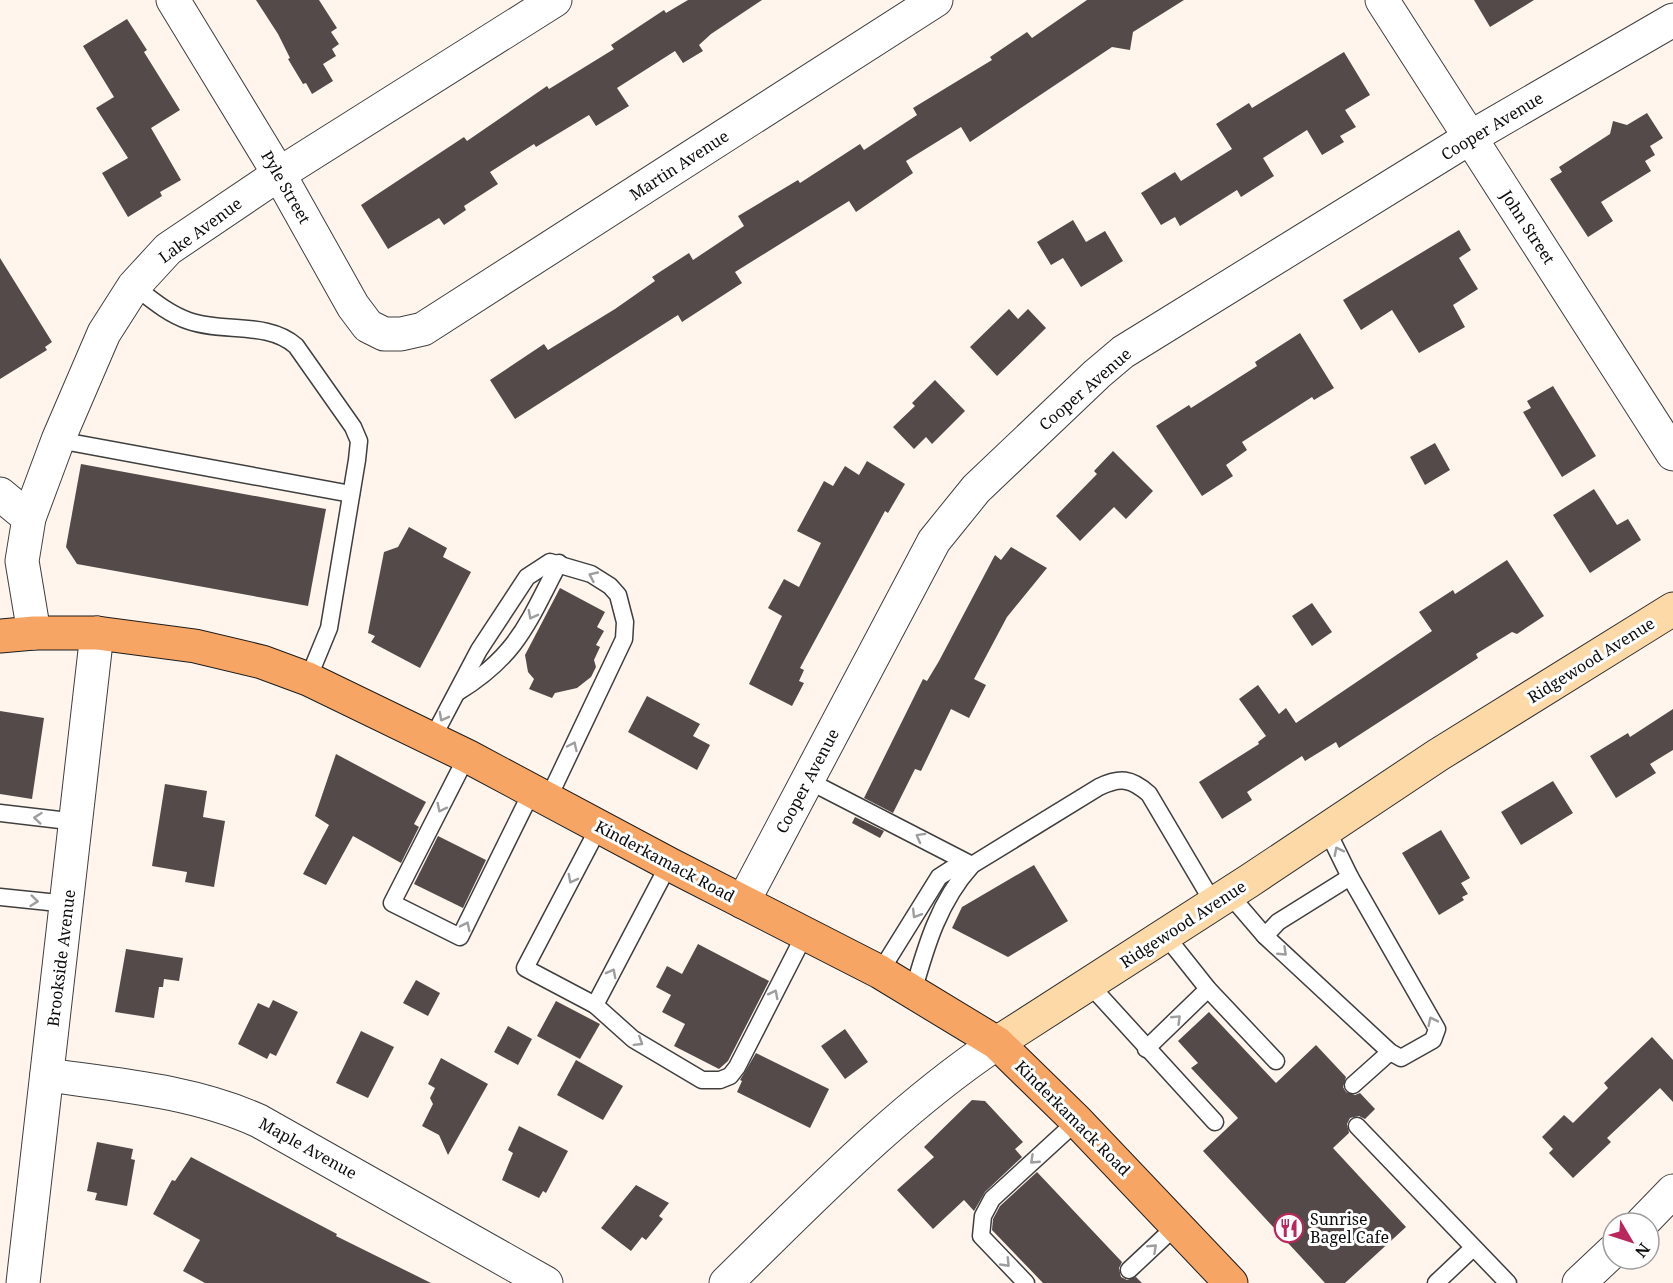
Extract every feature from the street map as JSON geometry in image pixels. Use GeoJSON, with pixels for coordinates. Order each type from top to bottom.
{"type":"FeatureCollection","features":[{"type":"Feature","properties":{"kind":"main road","name":"Kinderkamack Road"},"geometry":{"type":"LineString","coordinates":[[0,636],[34,633],[97,633],[195,646],[262,663],[308,679],[467,756],[669,864],[880,972],[998,1043],[1077,1121],[1231,1283]]}},
{"type":"Feature","properties":{"kind":"street","name":"Pyle Street"},"geometry":{"type":"LineString","coordinates":[[172,0],[279,174],[353,306],[368,326],[384,334],[401,334],[423,329]]}},
{"type":"Feature","properties":{"kind":"street","name":"Lake Avenue"},"geometry":{"type":"LineString","coordinates":[[34,633],[22,561],[29,518],[58,440],[104,333],[134,286],[168,249],[279,174],[555,0]]}},
{"type":"Feature","properties":{"kind":"street","name":"Martin Avenue"},"geometry":{"type":"LineString","coordinates":[[423,329],[936,0]]}},
{"type":"Feature","properties":{"kind":"street","name":"John Street"},"geometry":{"type":"LineString","coordinates":[[1382,0],[1673,454]]}},
{"type":"Feature","properties":{"kind":"street","name":"Cooper Avenue"},"geometry":{"type":"LineString","coordinates":[[743,902],[934,541],[976,489],[1097,374],[1123,352],[1471,137],[1673,20]]}},
{"type":"Feature","properties":{"kind":"street"},"geometry":{"type":"LineString","coordinates":[[0,494],[29,518]]}},
{"type":"Feature","properties":{"kind":"street","name":"Ridgewood Avenue"},"geometry":{"type":"LineString","coordinates":[[726,1283],[886,1130],[963,1066],[1222,899],[1438,754],[1673,609]]}},
{"type":"Feature","properties":{"kind":"street","name":"Brookside Avenue"},"geometry":{"type":"LineString","coordinates":[[23,1283],[68,904],[97,633]]}},
{"type":"Feature","properties":{"kind":"street","name":"Maple Avenue"},"geometry":{"type":"LineString","coordinates":[[47,1075],[180,1096],[226,1107],[309,1149],[546,1283]]}},
{"type":"Feature","properties":{"kind":"street"},"geometry":{"type":"LineString","coordinates":[[1654,1211],[1673,1191]]}},
{"type":"Feature","properties":{"kind":"street"},"geometry":{"type":"LineString","coordinates":[[1579,1283],[1601,1262]]}},
{"type":"Feature","properties":{"kind":"lane"},"geometry":{"type":"LineString","coordinates":[[134,286],[167,311],[190,322],[284,335],[296,346],[353,427],[359,441],[329,628],[308,679]]}},
{"type":"Feature","properties":{"kind":"lane"},"geometry":{"type":"LineString","coordinates":[[58,440],[351,494]]}},
{"type":"Feature","properties":{"kind":"lane"},"geometry":{"type":"LineString","coordinates":[[432,739],[479,650],[527,577],[550,562],[591,574],[610,586],[618,595],[625,622],[624,639],[460,937],[392,903],[467,756]]}},
{"type":"Feature","properties":{"kind":"lane"},"geometry":{"type":"LineString","coordinates":[[456,693],[491,669],[517,642],[559,563]]}},
{"type":"Feature","properties":{"kind":"lane"},"geometry":{"type":"LineString","coordinates":[[913,992],[930,934],[952,890],[972,865],[1099,787],[1118,779],[1128,780],[1136,782],[1149,794],[1222,899],[1390,1052],[1401,1058],[1433,1040],[1437,1029],[1350,877],[1326,828]]}},
{"type":"Feature","properties":{"kind":"lane"},"geometry":{"type":"LineString","coordinates":[[807,780],[972,865]]}},
{"type":"Feature","properties":{"kind":"lane"},"geometry":{"type":"LineString","coordinates":[[0,813],[77,822]]}},
{"type":"Feature","properties":{"kind":"lane"},"geometry":{"type":"LineString","coordinates":[[599,827],[525,968],[595,1005],[633,1039],[702,1080],[720,1080],[730,1076],[738,1066],[805,934]]}},
{"type":"Feature","properties":{"kind":"lane"},"geometry":{"type":"LineString","coordinates":[[595,1005],[669,864]]}},
{"type":"Feature","properties":{"kind":"lane"},"geometry":{"type":"LineString","coordinates":[[880,972],[939,877],[953,868],[972,865]]}},
{"type":"Feature","properties":{"kind":"lane"},"geometry":{"type":"LineString","coordinates":[[1265,936],[1278,922],[1350,877]]}},
{"type":"Feature","properties":{"kind":"lane"},"geometry":{"type":"LineString","coordinates":[[0,897],[68,904]]}},
{"type":"Feature","properties":{"kind":"lane"},"geometry":{"type":"LineString","coordinates":[[1165,935],[1208,989],[1276,1061]]}},
{"type":"Feature","properties":{"kind":"lane"},"geometry":{"type":"LineString","coordinates":[[1089,984],[1215,1122]]}},
{"type":"Feature","properties":{"kind":"lane"},"geometry":{"type":"LineString","coordinates":[[1146,1049],[1208,989]]}},
{"type":"Feature","properties":{"kind":"lane"},"geometry":{"type":"LineString","coordinates":[[1353,1085],[1390,1052]]}},
{"type":"Feature","properties":{"kind":"lane"},"geometry":{"type":"LineString","coordinates":[[1026,1283],[981,1236],[983,1216],[992,1199],[1077,1121]]}},
{"type":"Feature","properties":{"kind":"lane"},"geometry":{"type":"LineString","coordinates":[[1357,1126],[1508,1283]]}},
{"type":"Feature","properties":{"kind":"lane"},"geometry":{"type":"LineString","coordinates":[[1129,1270],[1177,1225]]}},
{"type":"Feature","properties":{"kind":"lane"},"geometry":{"type":"LineString","coordinates":[[1436,1283],[1473,1248]]}},
{"type":"Feature","properties":{"kind":"building"},"geometry":{"type":"Polygon","coordinates":[[[256,0],[319,0],[337,28],[331,32],[339,44],[332,49],[336,56],[323,64],[333,81],[312,94],[288,59],[290,58],[278,34],[256,0]]]}},
{"type":"Feature","properties":{"kind":"building"},"geometry":{"type":"Polygon","coordinates":[[[688,0],[762,0],[711,34],[699,45],[703,51],[683,63],[675,51],[617,88],[629,106],[596,126],[589,115],[536,147],[534,144],[490,172],[498,184],[464,206],[466,210],[444,225],[439,218],[388,249],[361,205],[464,137],[467,141],[547,86],[549,89],[614,49],[611,45],[664,10],[666,13],[688,0]]]}},
{"type":"Feature","properties":{"kind":"building"},"geometry":{"type":"Polygon","coordinates":[[[1087,0],[1184,0],[1133,32],[1130,50],[1112,47],[970,142],[961,127],[906,161],[913,173],[856,212],[849,201],[735,272],[742,283],[682,322],[678,315],[515,419],[490,380],[544,344],[548,350],[615,309],[655,281],[652,277],[689,253],[693,260],[744,226],[738,216],[798,180],[800,183],[860,144],[864,150],[917,115],[913,108],[992,60],[990,57],[1027,32],[1032,38],[1087,0]]]}},
{"type":"Feature","properties":{"kind":"building"},"geometry":{"type":"Polygon","coordinates":[[[1474,0],[1534,0],[1490,27],[1474,0]]]}},
{"type":"Feature","properties":{"kind":"building"},"geometry":{"type":"Polygon","coordinates":[[[127,19],[147,50],[144,52],[180,110],[151,128],[181,180],[160,192],[162,196],[128,217],[102,173],[128,158],[96,108],[114,97],[83,46],[127,19]]]}},
{"type":"Feature","properties":{"kind":"building"},"geometry":{"type":"Polygon","coordinates":[[[1344,52],[1370,95],[1345,110],[1356,127],[1340,136],[1344,142],[1322,155],[1307,130],[1263,158],[1274,176],[1241,197],[1237,190],[1180,226],[1175,217],[1161,225],[1141,193],[1175,172],[1181,181],[1232,149],[1216,124],[1249,103],[1252,108],[1344,52]]]}},
{"type":"Feature","properties":{"kind":"building"},"geometry":{"type":"Polygon","coordinates":[[[1647,113],[1663,138],[1650,146],[1655,155],[1645,161],[1651,171],[1601,202],[1613,221],[1588,237],[1550,179],[1562,172],[1559,167],[1610,134],[1613,121],[1627,125],[1647,113]]]}},
{"type":"Feature","properties":{"kind":"building"},"geometry":{"type":"Polygon","coordinates":[[[1073,220],[1086,242],[1105,231],[1123,261],[1081,287],[1063,258],[1051,265],[1037,242],[1073,220]]]}},
{"type":"Feature","properties":{"kind":"building"},"geometry":{"type":"Polygon","coordinates":[[[1459,230],[1471,250],[1459,258],[1478,289],[1453,305],[1465,327],[1419,353],[1392,310],[1361,330],[1343,300],[1459,230]]]}},
{"type":"Feature","properties":{"kind":"building"},"geometry":{"type":"Polygon","coordinates":[[[0,258],[52,342],[45,347],[47,350],[0,379],[0,258]]]}},
{"type":"Feature","properties":{"kind":"building"},"geometry":{"type":"Polygon","coordinates":[[[1009,309],[1018,319],[1028,309],[1046,328],[997,376],[970,347],[1009,309]]]}},
{"type":"Feature","properties":{"kind":"building"},"geometry":{"type":"Polygon","coordinates":[[[1300,333],[1334,388],[1314,400],[1312,397],[1242,442],[1247,450],[1226,465],[1233,476],[1202,496],[1156,426],[1189,405],[1191,408],[1257,366],[1255,362],[1300,333]]]}},
{"type":"Feature","properties":{"kind":"building"},"geometry":{"type":"Polygon","coordinates":[[[935,380],[965,411],[932,444],[926,437],[914,449],[893,427],[915,406],[912,403],[935,380]]]}},
{"type":"Feature","properties":{"kind":"building"},"geometry":{"type":"Polygon","coordinates":[[[1553,386],[1596,456],[1562,477],[1523,412],[1531,408],[1527,401],[1553,386]]]}},
{"type":"Feature","properties":{"kind":"building"},"geometry":{"type":"Polygon","coordinates":[[[1435,443],[1450,470],[1425,485],[1410,457],[1435,443]]]}},
{"type":"Feature","properties":{"kind":"building"},"geometry":{"type":"Polygon","coordinates":[[[1113,451],[1153,491],[1126,519],[1114,507],[1080,541],[1056,516],[1097,474],[1094,471],[1113,451]]]}},
{"type":"Feature","properties":{"kind":"building"},"geometry":{"type":"Polygon","coordinates":[[[867,461],[905,484],[888,513],[885,511],[800,668],[804,670],[799,681],[804,683],[792,706],[749,684],[782,616],[768,608],[784,579],[799,587],[821,543],[797,531],[824,481],[833,486],[845,466],[859,475],[867,461]]]}},
{"type":"Feature","properties":{"kind":"building"},"geometry":{"type":"Polygon","coordinates":[[[81,464],[326,509],[308,606],[77,564],[66,547],[81,464]]]}},
{"type":"Feature","properties":{"kind":"building"},"geometry":{"type":"Polygon","coordinates":[[[1594,489],[1617,525],[1628,519],[1641,540],[1590,573],[1553,515],[1594,489]]]}},
{"type":"Feature","properties":{"kind":"building"},"geometry":{"type":"Polygon","coordinates":[[[409,527],[447,548],[443,557],[471,572],[420,668],[371,642],[375,636],[368,633],[384,552],[398,547],[409,527]]]}},
{"type":"Feature","properties":{"kind":"building"},"geometry":{"type":"Polygon","coordinates":[[[1011,547],[1047,568],[1007,617],[974,679],[986,685],[969,718],[951,709],[921,771],[915,769],[893,813],[864,798],[923,679],[927,681],[939,661],[995,555],[1001,560],[1011,547]]]}},
{"type":"Feature","properties":{"kind":"building"},"geometry":{"type":"Polygon","coordinates":[[[1507,560],[1544,616],[1517,634],[1512,632],[1476,654],[1478,658],[1339,748],[1336,742],[1305,761],[1302,756],[1247,792],[1252,800],[1222,819],[1199,782],[1259,744],[1258,742],[1266,736],[1239,699],[1258,685],[1279,714],[1286,708],[1296,723],[1432,631],[1419,612],[1453,590],[1455,594],[1507,560]]]}},
{"type":"Feature","properties":{"kind":"building"},"geometry":{"type":"Polygon","coordinates":[[[560,588],[605,612],[597,627],[604,631],[596,645],[600,647],[594,660],[596,667],[591,677],[577,688],[555,693],[552,698],[529,689],[534,679],[528,672],[525,655],[560,588]]]}},
{"type":"Feature","properties":{"kind":"building"},"geometry":{"type":"Polygon","coordinates":[[[1312,603],[1332,632],[1312,646],[1292,616],[1312,603]]]}},
{"type":"Feature","properties":{"kind":"building"},"geometry":{"type":"Polygon","coordinates":[[[647,696],[700,724],[693,736],[710,745],[697,770],[628,732],[647,696]]]}},
{"type":"Feature","properties":{"kind":"building"},"geometry":{"type":"Polygon","coordinates":[[[1673,709],[1673,750],[1650,764],[1656,773],[1616,798],[1590,756],[1628,733],[1630,737],[1673,709]]]}},
{"type":"Feature","properties":{"kind":"building"},"geometry":{"type":"Polygon","coordinates":[[[0,711],[44,718],[32,799],[0,794],[0,711]]]}},
{"type":"Feature","properties":{"kind":"building"},"geometry":{"type":"Polygon","coordinates":[[[336,754],[426,802],[414,824],[419,827],[401,863],[353,836],[326,885],[303,874],[329,825],[315,816],[336,754]]]}},
{"type":"Feature","properties":{"kind":"building"},"geometry":{"type":"Polygon","coordinates":[[[1553,781],[1573,813],[1521,845],[1501,812],[1553,781]]]}},
{"type":"Feature","properties":{"kind":"building"},"geometry":{"type":"Polygon","coordinates":[[[165,784],[207,791],[203,817],[225,821],[214,887],[185,882],[187,872],[152,866],[165,784]]]}},
{"type":"Feature","properties":{"kind":"building"},"geometry":{"type":"Polygon","coordinates":[[[855,817],[884,831],[880,838],[852,823],[855,817]]]}},
{"type":"Feature","properties":{"kind":"building"},"geometry":{"type":"Polygon","coordinates":[[[1441,830],[1470,878],[1461,883],[1468,894],[1462,897],[1464,900],[1439,915],[1402,853],[1441,830]]]}},
{"type":"Feature","properties":{"kind":"building"},"geometry":{"type":"Polygon","coordinates":[[[438,836],[486,860],[463,908],[414,884],[438,836]]]}},
{"type":"Feature","properties":{"kind":"building"},"geometry":{"type":"Polygon","coordinates":[[[1034,865],[1068,921],[1008,957],[952,928],[962,907],[1034,865]]]}},
{"type":"Feature","properties":{"kind":"building"},"geometry":{"type":"Polygon","coordinates":[[[698,944],[769,981],[728,1061],[719,1069],[674,1046],[685,1024],[662,1012],[671,995],[656,987],[667,966],[682,974],[698,944]]]}},
{"type":"Feature","properties":{"kind":"building"},"geometry":{"type":"Polygon","coordinates":[[[126,949],[183,958],[179,981],[164,979],[163,987],[159,987],[154,1018],[115,1012],[126,949]]]}},
{"type":"Feature","properties":{"kind":"building"},"geometry":{"type":"Polygon","coordinates":[[[416,980],[440,993],[428,1016],[403,1003],[416,980]]]}},
{"type":"Feature","properties":{"kind":"building"},"geometry":{"type":"Polygon","coordinates":[[[273,1000],[298,1012],[276,1056],[270,1053],[267,1059],[238,1044],[258,1003],[269,1008],[273,1000]]]}},
{"type":"Feature","properties":{"kind":"building"},"geometry":{"type":"Polygon","coordinates":[[[556,1001],[600,1024],[580,1059],[537,1036],[556,1001]]]}},
{"type":"Feature","properties":{"kind":"building"},"geometry":{"type":"Polygon","coordinates":[[[1209,1012],[1276,1083],[1316,1045],[1346,1077],[1343,1087],[1346,1092],[1355,1095],[1360,1093],[1375,1109],[1365,1119],[1359,1116],[1350,1118],[1347,1124],[1349,1133],[1333,1148],[1406,1227],[1345,1283],[1325,1283],[1203,1151],[1238,1118],[1191,1068],[1198,1063],[1178,1041],[1209,1012]]]}},
{"type":"Feature","properties":{"kind":"building"},"geometry":{"type":"Polygon","coordinates":[[[508,1026],[532,1039],[518,1065],[494,1052],[508,1026]]]}},
{"type":"Feature","properties":{"kind":"building"},"geometry":{"type":"Polygon","coordinates":[[[845,1029],[868,1062],[845,1079],[821,1046],[845,1029]]]}},
{"type":"Feature","properties":{"kind":"building"},"geometry":{"type":"Polygon","coordinates":[[[361,1031],[394,1047],[368,1098],[336,1083],[361,1031]]]}},
{"type":"Feature","properties":{"kind":"building"},"geometry":{"type":"Polygon","coordinates":[[[1652,1037],[1673,1060],[1673,1102],[1660,1088],[1607,1138],[1611,1142],[1573,1178],[1549,1153],[1553,1149],[1542,1137],[1564,1115],[1573,1123],[1608,1088],[1604,1083],[1652,1037]]]}},
{"type":"Feature","properties":{"kind":"building"},"geometry":{"type":"Polygon","coordinates":[[[756,1053],[829,1089],[810,1128],[737,1092],[742,1081],[740,1080],[756,1053]]]}},
{"type":"Feature","properties":{"kind":"building"},"geometry":{"type":"Polygon","coordinates":[[[441,1058],[488,1084],[448,1155],[439,1135],[422,1126],[433,1104],[430,1098],[435,1088],[428,1084],[441,1058]]]}},
{"type":"Feature","properties":{"kind":"building"},"geometry":{"type":"Polygon","coordinates":[[[576,1060],[623,1086],[603,1120],[557,1095],[576,1060]]]}},
{"type":"Feature","properties":{"kind":"building"},"geometry":{"type":"Polygon","coordinates":[[[972,1100],[985,1101],[1023,1142],[1015,1149],[1022,1157],[985,1192],[974,1211],[964,1200],[933,1229],[897,1190],[934,1157],[924,1147],[972,1100]]]}},
{"type":"Feature","properties":{"kind":"building"},"geometry":{"type":"Polygon","coordinates":[[[519,1126],[568,1151],[546,1193],[543,1191],[539,1198],[502,1180],[513,1153],[508,1150],[519,1126]]]}},
{"type":"Feature","properties":{"kind":"building"},"geometry":{"type":"Polygon","coordinates":[[[97,1142],[133,1149],[131,1159],[135,1160],[127,1206],[95,1200],[97,1193],[87,1191],[97,1142]]]}},
{"type":"Feature","properties":{"kind":"building"},"geometry":{"type":"Polygon","coordinates":[[[191,1157],[337,1234],[336,1236],[431,1283],[205,1283],[183,1271],[200,1240],[153,1214],[172,1180],[175,1181],[191,1157]]]}},
{"type":"Feature","properties":{"kind":"building"},"geometry":{"type":"Polygon","coordinates":[[[1037,1172],[1122,1262],[1119,1268],[1121,1277],[1127,1280],[1136,1277],[1142,1283],[1043,1283],[992,1230],[993,1219],[1000,1206],[1037,1172]]]}},
{"type":"Feature","properties":{"kind":"building"},"geometry":{"type":"Polygon","coordinates":[[[636,1185],[669,1203],[659,1216],[663,1219],[646,1240],[642,1237],[631,1251],[601,1228],[636,1185]]]}},
{"type":"Feature","properties":{"kind":"place","name":"Sunrise Bagel Cafe"},"geometry":{"type":"Point","coordinates":[1289,1228]}}]}
